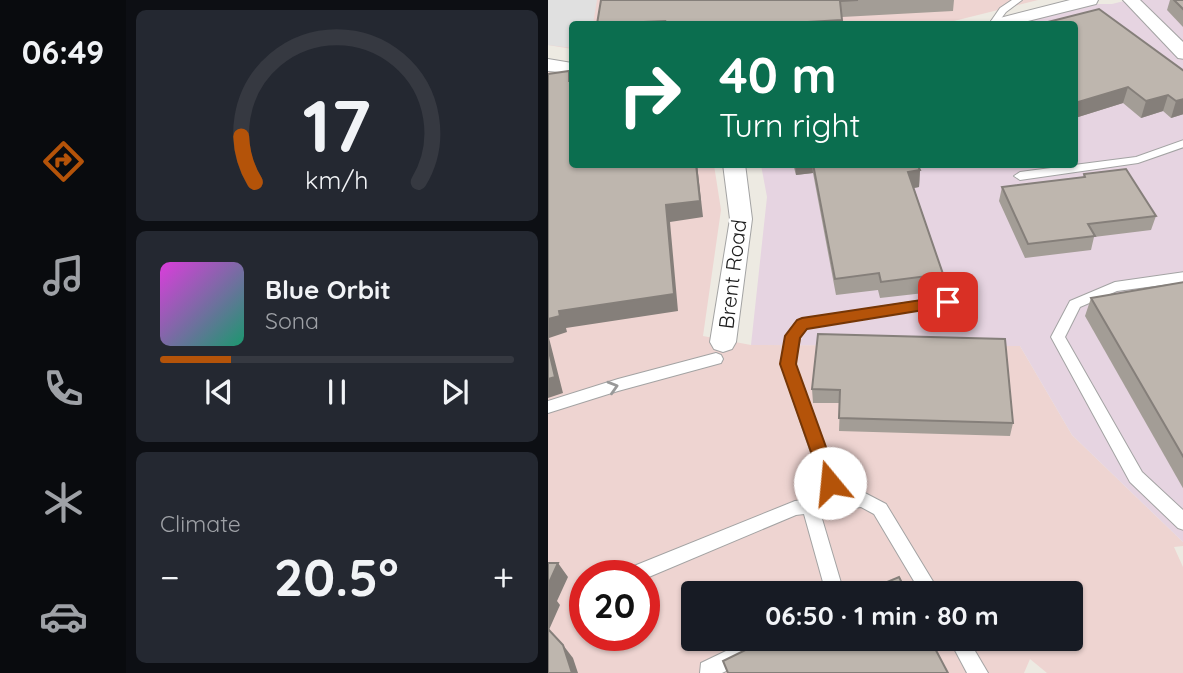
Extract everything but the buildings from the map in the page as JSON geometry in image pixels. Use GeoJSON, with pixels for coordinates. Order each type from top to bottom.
{"type":"FeatureCollection","features":[{"type":"Feature","properties":{"kind":"street"},"geometry":{"type":"LineString","coordinates":[[1007,21],[1090,0]]}},
{"type":"Feature","properties":{"kind":"street"},"geometry":{"type":"LineString","coordinates":[[1131,0],[1183,54]]}},
{"type":"Feature","properties":{"kind":"street"},"geometry":{"type":"LineString","coordinates":[[548,65],[569,67]]}},
{"type":"Feature","properties":{"kind":"street","name":"Brent Road"},"geometry":{"type":"LineString","coordinates":[[720,351],[740,219],[735,168]]}},
{"type":"Feature","properties":{"kind":"lane"},"geometry":{"type":"LineString","coordinates":[[997,21],[1003,10],[1018,0]]}},
{"type":"Feature","properties":{"kind":"lane"},"geometry":{"type":"LineString","coordinates":[[1020,176],[1138,160],[1183,143]]}},
{"type":"Feature","properties":{"kind":"lane"},"geometry":{"type":"LineString","coordinates":[[1183,277],[1115,287],[1075,304],[1058,337],[1136,477],[1183,523]]}},
{"type":"Feature","properties":{"kind":"lane"},"geometry":{"type":"LineString","coordinates":[[836,504],[788,364],[792,336],[802,324],[948,302]]}},
{"type":"Feature","properties":{"kind":"lane"},"geometry":{"type":"LineString","coordinates":[[548,407],[720,351]]}},
{"type":"Feature","properties":{"kind":"lane"},"geometry":{"type":"LineString","coordinates":[[660,564],[795,508],[863,499],[880,509],[924,581]]}},
{"type":"Feature","properties":{"kind":"lane"},"geometry":{"type":"LineString","coordinates":[[810,506],[832,581]]}},
{"type":"Feature","properties":{"kind":"lane"},"geometry":{"type":"LineString","coordinates":[[708,670],[746,651]]}},
{"type":"Feature","properties":{"kind":"lane"},"geometry":{"type":"LineString","coordinates":[[965,651],[978,673]]}},
{"type":"Feature","properties":{"kind":"shaded area"},"geometry":{"type":"Polygon","coordinates":[[[548,0],[1038,0],[954,21],[569,21],[569,48],[548,45],[548,0]]]}},
{"type":"Feature","properties":{"kind":"shaded area"},"geometry":{"type":"Polygon","coordinates":[[[548,0],[597,0],[594,21],[569,21],[569,48],[548,45],[548,0]]]}},
{"type":"Feature","properties":{"kind":"shaded area"},"geometry":{"type":"Polygon","coordinates":[[[1128,0],[1183,0],[1183,542],[1072,435],[1020,346],[751,345],[767,197],[762,168],[1078,168],[1078,21],[1026,21],[1097,4],[1128,0]]]}},
{"type":"Feature","properties":{"kind":"shaded area"},"geometry":{"type":"Polygon","coordinates":[[[548,72],[569,75],[569,168],[714,168],[721,210],[703,336],[751,345],[1020,346],[1072,435],[1183,542],[1183,546],[1174,547],[1183,567],[1183,673],[1047,673],[1030,659],[1024,673],[548,673],[548,72]]]}},
{"type":"Feature","properties":{"kind":"route"},"geometry":{"type":"LineString","coordinates":[[830,483],[788,364],[792,336],[802,324],[948,302]]}}]}
